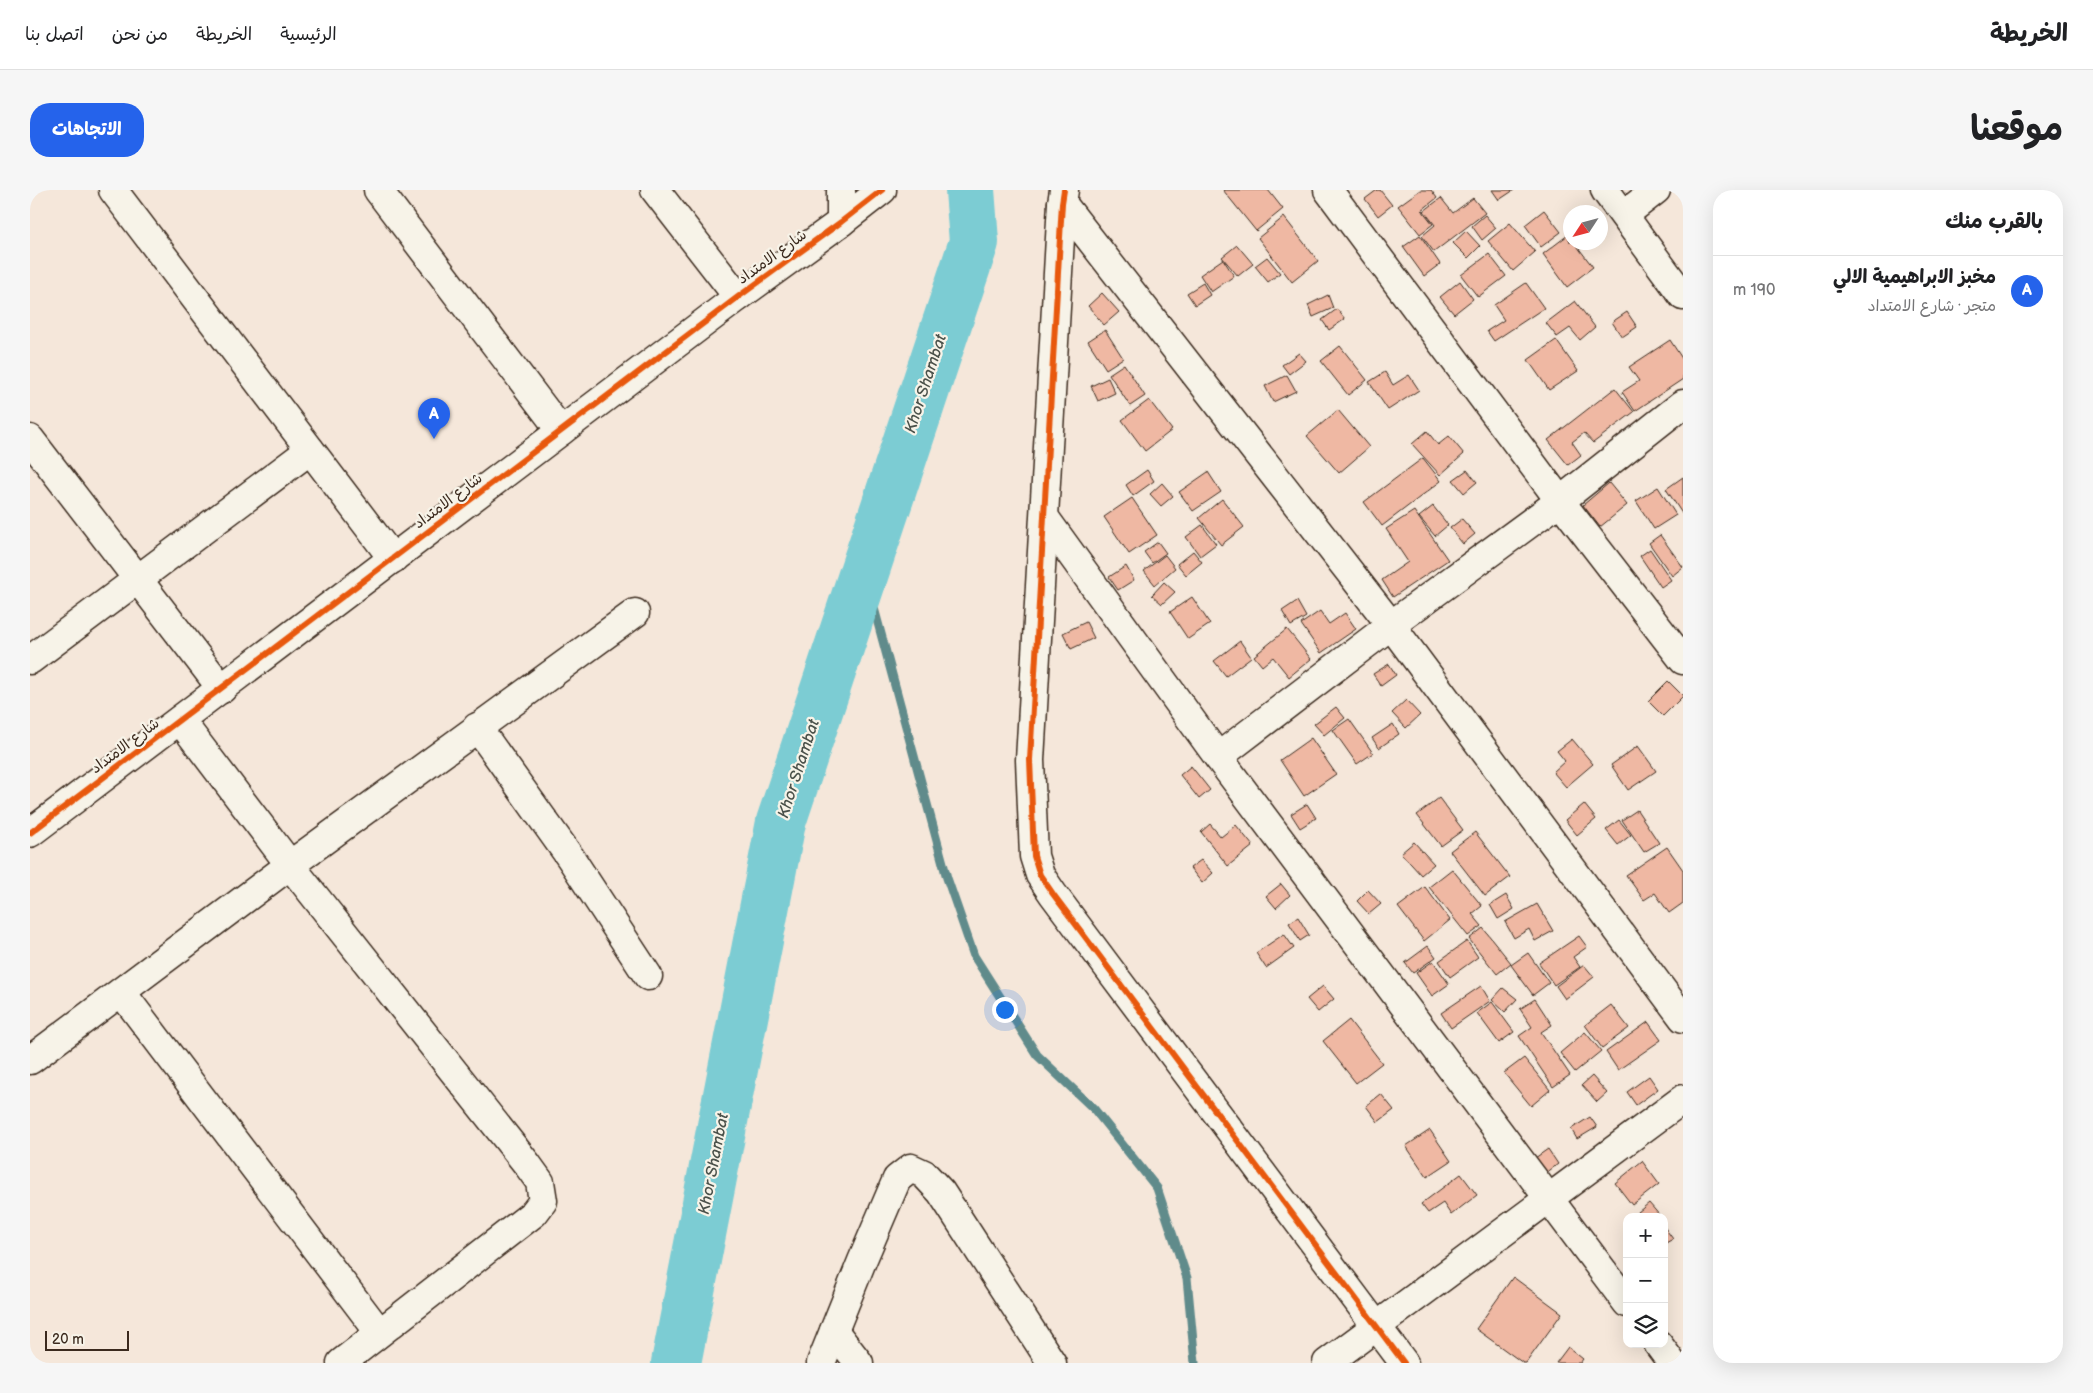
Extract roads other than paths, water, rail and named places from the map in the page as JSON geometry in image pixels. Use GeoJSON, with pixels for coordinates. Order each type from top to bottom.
{"type":"FeatureCollection","features":[{"type":"Feature","properties":{"kind":"street"},"geometry":{"type":"LineString","coordinates":[[113,190],[393,559]]}},
{"type":"Feature","properties":{"kind":"street"},"geometry":{"type":"LineString","coordinates":[[378,190],[562,431]]}},
{"type":"Feature","properties":{"kind":"street"},"geometry":{"type":"LineString","coordinates":[[655,190],[738,297]]}},
{"type":"Feature","properties":{"kind":"street"},"geometry":{"type":"LineString","coordinates":[[841,190],[841,222]]}},
{"type":"Feature","properties":{"kind":"street"},"geometry":{"type":"LineString","coordinates":[[1328,190],[1560,501],[1683,660]]}},
{"type":"Feature","properties":{"kind":"street"},"geometry":{"type":"LineString","coordinates":[[1605,190],[1683,296]]}},
{"type":"Feature","properties":{"kind":"street"},"geometry":{"type":"LineString","coordinates":[[1624,215],[1656,190]]}},
{"type":"Feature","properties":{"kind":"street","name":"شارع الامتداد"},"geometry":{"type":"LineString","coordinates":[[34,823],[222,689],[874,196]]}},
{"type":"Feature","properties":{"kind":"street"},"geometry":{"type":"LineString","coordinates":[[1063,197],[1030,760],[1034,856],[1040,875],[1404,1363]]}},
{"type":"Feature","properties":{"kind":"street"},"geometry":{"type":"LineString","coordinates":[[1063,197],[1391,625],[1683,1018]]}},
{"type":"Feature","properties":{"kind":"street"},"geometry":{"type":"LineString","coordinates":[[1218,757],[1391,625],[1560,501],[1683,404]]}},
{"type":"Feature","properties":{"kind":"street"},"geometry":{"type":"LineString","coordinates":[[30,439],[222,689]]}},
{"type":"Feature","properties":{"kind":"street"},"geometry":{"type":"LineString","coordinates":[[30,660],[310,450]]}},
{"type":"Feature","properties":{"kind":"street"},"geometry":{"type":"LineString","coordinates":[[1045,518],[1218,757],[1623,1298]]}},
{"type":"Feature","properties":{"kind":"street"},"geometry":{"type":"LineString","coordinates":[[30,1060],[122,993],[290,865],[635,613]]}},
{"type":"Feature","properties":{"kind":"street"},"geometry":{"type":"LineString","coordinates":[[180,720],[290,865],[540,1182],[543,1201],[534,1213],[341,1363]]}},
{"type":"Feature","properties":{"kind":"street"},"geometry":{"type":"LineString","coordinates":[[477,727],[570,858],[648,976]]}},
{"type":"Feature","properties":{"kind":"street"},"geometry":{"type":"LineString","coordinates":[[122,993],[379,1332]]}},
{"type":"Feature","properties":{"kind":"street"},"geometry":{"type":"LineString","coordinates":[[1327,1363],[1683,1099]]}},
{"type":"Feature","properties":{"kind":"street"},"geometry":{"type":"LineString","coordinates":[[821,1363],[897,1179],[911,1168],[924,1174],[941,1192],[1052,1363]]}},
{"type":"Feature","properties":{"kind":"street"},"geometry":{"type":"LineString","coordinates":[[834,1331],[859,1363]]}},
{"type":"Feature","properties":{"kind":"street"},"geometry":{"type":"LineString","coordinates":[[1661,1348],[1672,1363]]}},
{"type":"Feature","properties":{"kind":"waterway","name":"Khor Shambat"},"geometry":{"type":"LineString","coordinates":[[676,1363],[781,822],[974,242],[970,190]]}},
{"type":"Feature","properties":{"kind":"waterway"},"geometry":{"type":"LineString","coordinates":[[864,571],[947,878],[974,956],[1037,1055],[1094,1109],[1157,1188],[1187,1278],[1195,1363]]}},
{"type":"Feature","properties":{"kind":"place","name":"مخبز الابراهيمية الالي"},"geometry":{"type":"Point","coordinates":[434,439]}}]}
